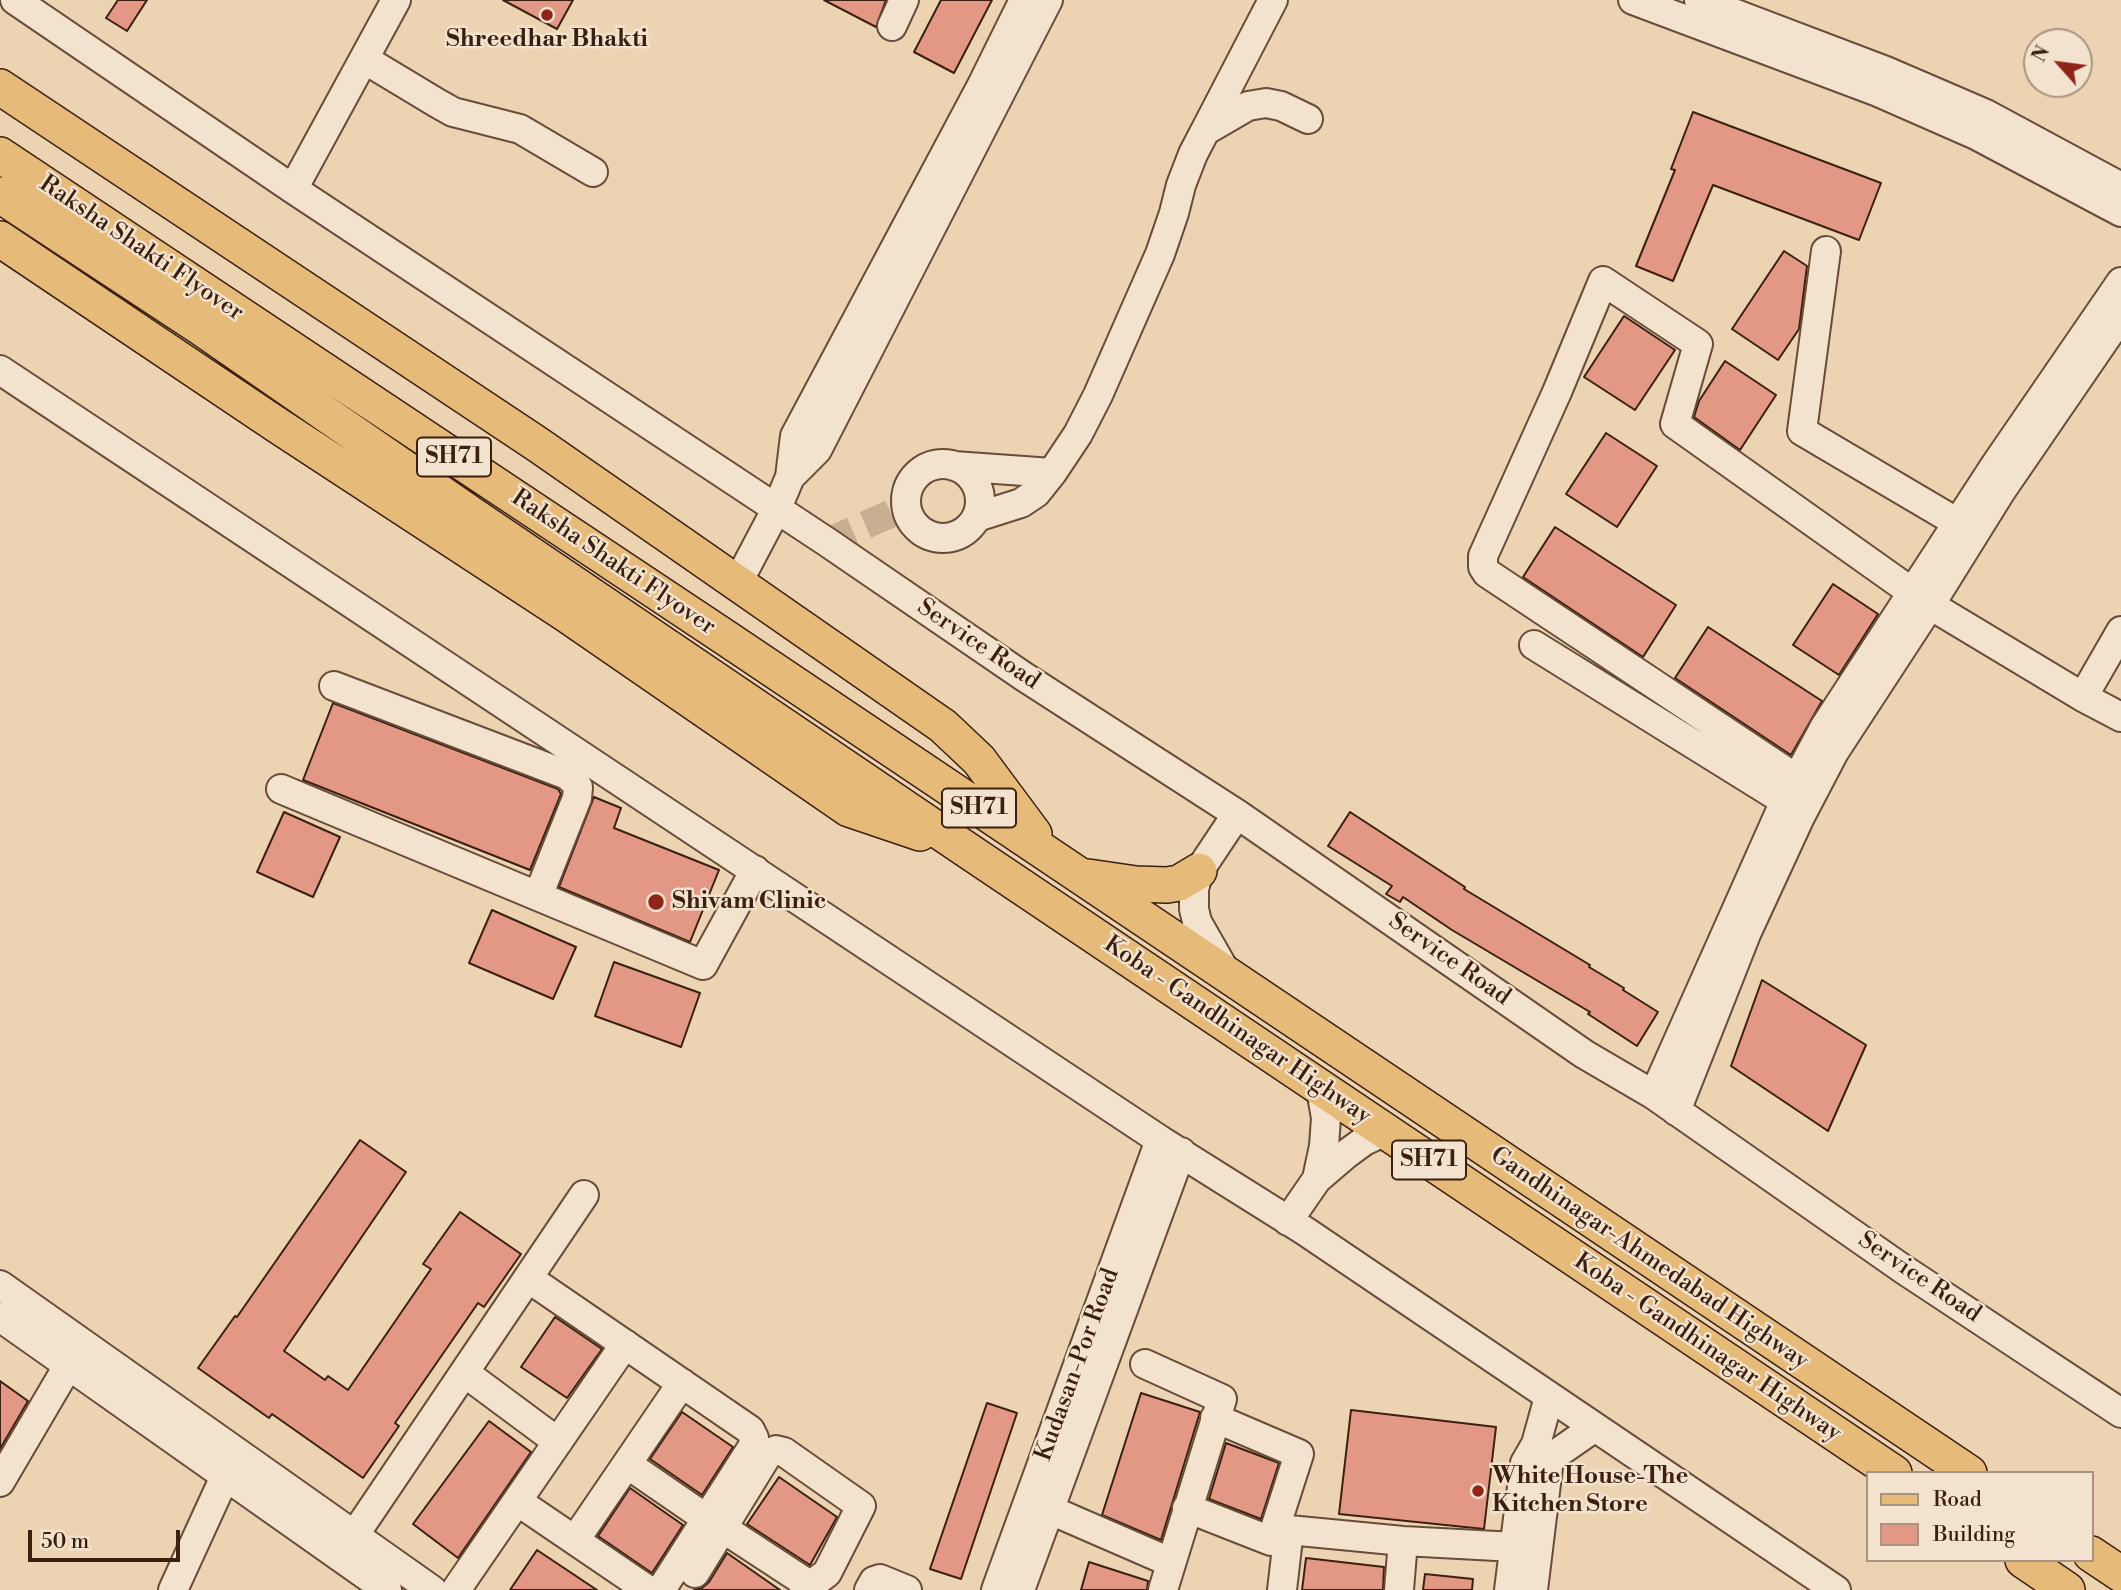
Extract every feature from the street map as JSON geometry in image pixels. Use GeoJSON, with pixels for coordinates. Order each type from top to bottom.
{"type":"FeatureCollection","features":[{"type":"Feature","properties":{"kind":"main road"},"geometry":{"type":"LineString","coordinates":[[0,86],[491,414],[943,726],[979,760],[1064,866],[1110,881],[1156,886],[1179,883],[1199,872]]}},
{"type":"Feature","properties":{"kind":"main road","name":"Raksha Shakti Flyover"},"geometry":{"type":"LineString","coordinates":[[0,155],[1064,866]]}},
{"type":"Feature","properties":{"kind":"main road","name":"Raksha Shakti Flyover"},"geometry":{"type":"LineString","coordinates":[[0,195],[200,327],[963,848]]}},
{"type":"Feature","properties":{"kind":"main road"},"geometry":{"type":"LineString","coordinates":[[0,239],[566,614],[849,809],[963,848]]}},
{"type":"Feature","properties":{"kind":"main road","name":"Koba - Gandhinagar Highway"},"geometry":{"type":"LineString","coordinates":[[963,848],[1891,1471]]}},
{"type":"Feature","properties":{"kind":"main road","name":"Gandhinagar-Ahmedabad Highway"},"geometry":{"type":"LineString","coordinates":[[1064,866],[1966,1471]]}},
{"type":"Feature","properties":{"kind":"main road"},"geometry":{"type":"LineString","coordinates":[[2093,1555],[2121,1574]]}},
{"type":"Feature","properties":{"kind":"main road"},"geometry":{"type":"LineString","coordinates":[[2026,1562],[2067,1590]]}},
{"type":"Feature","properties":{"kind":"street","name":"Service Road"},"geometry":{"type":"LineString","coordinates":[[15,0],[293,189],[777,508],[1023,676],[1237,814],[1584,1054],[1665,1103],[1903,1269],[2121,1413]]}},
{"type":"Feature","properties":{"kind":"street"},"geometry":{"type":"LineString","coordinates":[[293,189],[396,0]]}},
{"type":"Feature","properties":{"kind":"street"},"geometry":{"type":"LineString","coordinates":[[892,26],[904,0]]}},
{"type":"Feature","properties":{"kind":"street"},"geometry":{"type":"LineString","coordinates":[[738,582],[777,508],[790,477],[795,436],[976,97],[1024,0]]}},
{"type":"Feature","properties":{"kind":"street"},"geometry":{"type":"LineString","coordinates":[[790,477],[817,450],[1048,0]]}},
{"type":"Feature","properties":{"kind":"street"},"geometry":{"type":"LineString","coordinates":[[977,517],[1021,503],[1036,493],[1078,434],[1160,254],[1181,185],[1205,131],[1273,0]]}},
{"type":"Feature","properties":{"kind":"street"},"geometry":{"type":"LineString","coordinates":[[1633,0],[1902,103],[1976,135],[2121,212]]}},
{"type":"Feature","properties":{"kind":"street"},"geometry":{"type":"LineString","coordinates":[[1699,0],[1886,71],[1986,114],[2121,187]]}},
{"type":"Feature","properties":{"kind":"street"},"geometry":{"type":"LineString","coordinates":[[364,59],[453,112],[520,130],[593,172]]}},
{"type":"Feature","properties":{"kind":"street"},"geometry":{"type":"LineString","coordinates":[[1205,131],[1248,106],[1266,103],[1281,106],[1308,119]]}},
{"type":"Feature","properties":{"kind":"street"},"geometry":{"type":"LineString","coordinates":[[1826,251],[1802,431],[1958,523]]}},
{"type":"Feature","properties":{"kind":"street"},"geometry":{"type":"LineString","coordinates":[[1791,790],[1487,573],[1483,567],[1483,555],[1604,281],[1698,344],[1675,424],[1922,599],[2121,717]]}},
{"type":"Feature","properties":{"kind":"street"},"geometry":{"type":"LineString","coordinates":[[1738,929],[1834,752],[1922,599],[1958,523],[2121,282]]}},
{"type":"Feature","properties":{"kind":"street"},"geometry":{"type":"LineString","coordinates":[[1665,1103],[1738,929],[1791,790],[1831,718],[2001,491],[2121,316]]}},
{"type":"Feature","properties":{"kind":"street"},"geometry":{"type":"LineString","coordinates":[[0,370],[1170,1146],[1287,1220],[1836,1590]]}},
{"type":"Feature","properties":{"kind":"street"},"geometry":{"type":"LineString","coordinates":[[954,466],[971,477],[977,486],[980,506],[977,517],[963,533],[943,539],[923,533],[909,517],[906,496],[915,477],[933,466],[954,466],[1052,473]]}},
{"type":"Feature","properties":{"kind":"street"},"geometry":{"type":"LineString","coordinates":[[2083,696],[2121,631]]}},
{"type":"Feature","properties":{"kind":"street"},"geometry":{"type":"LineString","coordinates":[[1534,645],[1791,790]]}},
{"type":"Feature","properties":{"kind":"street"},"geometry":{"type":"LineString","coordinates":[[334,686],[567,775],[574,780],[578,787],[577,798],[538,896]]}},
{"type":"Feature","properties":{"kind":"street"},"geometry":{"type":"LineString","coordinates":[[281,789],[703,965],[755,870]]}},
{"type":"Feature","properties":{"kind":"street"},"geometry":{"type":"LineString","coordinates":[[1228,976],[1197,922],[1194,889],[1199,872],[1237,814]]}},
{"type":"Feature","properties":{"kind":"street"},"geometry":{"type":"LineString","coordinates":[[1317,1179],[1324,1146],[1326,1118],[1321,1089]]}},
{"type":"Feature","properties":{"kind":"street"},"geometry":{"type":"LineString","coordinates":[[1287,1220],[1317,1179],[1345,1155],[1386,1130]]}},
{"type":"Feature","properties":{"kind":"street","name":"Kudasan-Por Road"},"geometry":{"type":"LineString","coordinates":[[996,1590],[1039,1505],[1170,1146]]}},
{"type":"Feature","properties":{"kind":"street"},"geometry":{"type":"LineString","coordinates":[[347,1546],[584,1195]]}},
{"type":"Feature","properties":{"kind":"street"},"geometry":{"type":"LineString","coordinates":[[528,1278],[750,1430],[754,1438],[753,1446],[684,1590]]}},
{"type":"Feature","properties":{"kind":"street"},"geometry":{"type":"LineString","coordinates":[[0,1285],[231,1464],[347,1546],[432,1590]]}},
{"type":"Feature","properties":{"kind":"street"},"geometry":{"type":"LineString","coordinates":[[0,1317],[68,1366],[231,1464]]}},
{"type":"Feature","properties":{"kind":"street"},"geometry":{"type":"LineString","coordinates":[[456,1590],[625,1343]]}},
{"type":"Feature","properties":{"kind":"street"},"geometry":{"type":"LineString","coordinates":[[1145,1364],[1222,1399],[1163,1590]]}},
{"type":"Feature","properties":{"kind":"street"},"geometry":{"type":"LineString","coordinates":[[0,1482],[68,1366]]}},
{"type":"Feature","properties":{"kind":"street"},"geometry":{"type":"LineString","coordinates":[[465,1373],[558,1442]]}},
{"type":"Feature","properties":{"kind":"street"},"geometry":{"type":"LineString","coordinates":[[575,1540],[682,1383]]}},
{"type":"Feature","properties":{"kind":"street"},"geometry":{"type":"LineString","coordinates":[[1543,1452],[1549,1397]]}},
{"type":"Feature","properties":{"kind":"street"},"geometry":{"type":"LineString","coordinates":[[1187,1508],[1271,1541],[1298,1454],[1215,1418]]}},
{"type":"Feature","properties":{"kind":"street"},"geometry":{"type":"LineString","coordinates":[[1533,1590],[1526,1548],[1525,1462],[1595,1427]]}},
{"type":"Feature","properties":{"kind":"street"},"geometry":{"type":"LineString","coordinates":[[627,1464],[715,1524],[808,1588],[827,1573],[861,1506],[784,1452],[776,1450],[768,1454],[715,1524],[661,1590]]}},
{"type":"Feature","properties":{"kind":"street"},"geometry":{"type":"LineString","coordinates":[[173,1590],[231,1464]]}},
{"type":"Feature","properties":{"kind":"street"},"geometry":{"type":"LineString","coordinates":[[517,1501],[648,1590]]}},
{"type":"Feature","properties":{"kind":"street"},"geometry":{"type":"LineString","coordinates":[[1039,1505],[1170,1562]]}},
{"type":"Feature","properties":{"kind":"street","name":"Kudasan-Por Road"},"geometry":{"type":"LineString","coordinates":[[1020,1590],[1039,1505]]}},
{"type":"Feature","properties":{"kind":"street"},"geometry":{"type":"LineString","coordinates":[[1282,1590],[1289,1530],[1403,1541],[1526,1548]]}},
{"type":"Feature","properties":{"kind":"street"},"geometry":{"type":"LineString","coordinates":[[1399,1590],[1403,1541]]}},
{"type":"Feature","properties":{"kind":"street"},"geometry":{"type":"LineString","coordinates":[[347,1546],[387,1590]]}},
{"type":"Feature","properties":{"kind":"street"},"geometry":{"type":"LineString","coordinates":[[1509,1590],[1526,1548]]}},
{"type":"Feature","properties":{"kind":"street"},"geometry":{"type":"LineString","coordinates":[[869,1590],[874,1581],[880,1579],[907,1590]]}},
{"type":"Feature","properties":{"kind":"building"},"geometry":{"type":"Polygon","coordinates":[[[118,0],[147,0],[127,31],[106,18],[118,0]]]}},
{"type":"Feature","properties":{"kind":"building","name":"Shreedhar Bhakti"},"geometry":{"type":"Polygon","coordinates":[[[503,0],[573,0],[557,29],[503,0]]]}},
{"type":"Feature","properties":{"kind":"building"},"geometry":{"type":"Polygon","coordinates":[[[824,0],[886,0],[876,27],[824,0]]]}},
{"type":"Feature","properties":{"kind":"building"},"geometry":{"type":"Polygon","coordinates":[[[941,0],[992,0],[954,73],[914,52],[941,0]]]}},
{"type":"Feature","properties":{"kind":"building"},"geometry":{"type":"Polygon","coordinates":[[[1693,112],[1881,183],[1859,240],[1713,185],[1673,281],[1636,266],[1675,170],[1671,169],[1693,112]]]}},
{"type":"Feature","properties":{"kind":"building"},"geometry":{"type":"Polygon","coordinates":[[[1784,251],[1807,266],[1799,329],[1778,360],[1732,329],[1784,251]]]}},
{"type":"Feature","properties":{"kind":"building"},"geometry":{"type":"Polygon","coordinates":[[[1624,316],[1675,350],[1635,410],[1584,377],[1624,316]]]}},
{"type":"Feature","properties":{"kind":"building"},"geometry":{"type":"Polygon","coordinates":[[[1725,361],[1776,395],[1740,450],[1694,417],[1699,401],[1725,361]]]}},
{"type":"Feature","properties":{"kind":"building"},"geometry":{"type":"Polygon","coordinates":[[[1606,433],[1657,466],[1617,527],[1566,494],[1606,433]]]}},
{"type":"Feature","properties":{"kind":"building"},"geometry":{"type":"Polygon","coordinates":[[[1555,527],[1676,605],[1643,657],[1523,577],[1555,527]]]}},
{"type":"Feature","properties":{"kind":"building"},"geometry":{"type":"Polygon","coordinates":[[[1833,584],[1878,614],[1839,675],[1793,645],[1833,584]]]}},
{"type":"Feature","properties":{"kind":"building"},"geometry":{"type":"Polygon","coordinates":[[[1708,627],[1822,701],[1791,755],[1675,678],[1708,627]]]}},
{"type":"Feature","properties":{"kind":"building"},"geometry":{"type":"Polygon","coordinates":[[[333,703],[558,789],[561,794],[530,870],[303,780],[333,703]]]}},
{"type":"Feature","properties":{"kind":"building"},"geometry":{"type":"Polygon","coordinates":[[[594,797],[621,808],[614,828],[719,870],[690,942],[559,887],[594,797]]]}},
{"type":"Feature","properties":{"kind":"building"},"geometry":{"type":"Polygon","coordinates":[[[284,812],[340,837],[313,897],[257,872],[284,812]]]}},
{"type":"Feature","properties":{"kind":"building"},"geometry":{"type":"Polygon","coordinates":[[[1350,812],[1465,887],[1464,889],[1590,965],[1589,967],[1658,1012],[1637,1046],[1588,1014],[1590,1012],[1452,930],[1403,897],[1400,902],[1386,894],[1392,886],[1328,846],[1350,812]]]}},
{"type":"Feature","properties":{"kind":"building"},"geometry":{"type":"Polygon","coordinates":[[[492,910],[576,947],[553,999],[469,963],[492,910]]]}},
{"type":"Feature","properties":{"kind":"building"},"geometry":{"type":"Polygon","coordinates":[[[614,962],[700,993],[681,1047],[595,1016],[614,962]]]}},
{"type":"Feature","properties":{"kind":"building"},"geometry":{"type":"Polygon","coordinates":[[[1762,980],[1866,1045],[1828,1131],[1731,1066],[1762,980]]]}},
{"type":"Feature","properties":{"kind":"building"},"geometry":{"type":"Polygon","coordinates":[[[360,1140],[406,1172],[284,1351],[325,1380],[328,1376],[348,1390],[431,1269],[423,1264],[460,1212],[521,1254],[484,1307],[478,1303],[395,1423],[399,1426],[363,1478],[272,1414],[269,1418],[198,1368],[235,1316],[237,1317],[360,1140]]]}},
{"type":"Feature","properties":{"kind":"building"},"geometry":{"type":"Polygon","coordinates":[[[555,1317],[602,1349],[567,1398],[521,1367],[555,1317]]]}},
{"type":"Feature","properties":{"kind":"building"},"geometry":{"type":"Polygon","coordinates":[[[0,1381],[28,1401],[0,1449],[0,1381]]]}},
{"type":"Feature","properties":{"kind":"building"},"geometry":{"type":"Polygon","coordinates":[[[1141,1393],[1200,1412],[1161,1540],[1102,1515],[1141,1393]]]}},
{"type":"Feature","properties":{"kind":"building"},"geometry":{"type":"Polygon","coordinates":[[[987,1403],[1017,1413],[961,1579],[930,1569],[987,1403]]]}},
{"type":"Feature","properties":{"kind":"building"},"geometry":{"type":"Polygon","coordinates":[[[1351,1410],[1496,1427],[1484,1529],[1339,1514],[1351,1410]]]}},
{"type":"Feature","properties":{"kind":"building"},"geometry":{"type":"Polygon","coordinates":[[[682,1412],[733,1447],[702,1495],[650,1459],[682,1412]]]}},
{"type":"Feature","properties":{"kind":"building"},"geometry":{"type":"Polygon","coordinates":[[[489,1421],[531,1452],[458,1558],[413,1524],[489,1421]]]}},
{"type":"Feature","properties":{"kind":"building"},"geometry":{"type":"Polygon","coordinates":[[[1226,1443],[1279,1463],[1261,1519],[1209,1499],[1226,1443]]]}},
{"type":"Feature","properties":{"kind":"building"},"geometry":{"type":"Polygon","coordinates":[[[779,1477],[837,1517],[810,1565],[747,1524],[779,1477]]]}},
{"type":"Feature","properties":{"kind":"building"},"geometry":{"type":"Polygon","coordinates":[[[630,1488],[683,1525],[652,1573],[598,1536],[630,1488]]]}},
{"type":"Feature","properties":{"kind":"building"},"geometry":{"type":"Polygon","coordinates":[[[537,1550],[597,1590],[510,1590],[537,1550]]]}},
{"type":"Feature","properties":{"kind":"building"},"geometry":{"type":"Polygon","coordinates":[[[727,1553],[780,1590],[694,1590],[709,1582],[727,1553]]]}},
{"type":"Feature","properties":{"kind":"building"},"geometry":{"type":"Polygon","coordinates":[[[1306,1558],[1384,1567],[1383,1590],[1302,1590],[1306,1558]]]}},
{"type":"Feature","properties":{"kind":"building"},"geometry":{"type":"Polygon","coordinates":[[[1089,1562],[1148,1581],[1147,1590],[1081,1590],[1089,1562]]]}},
{"type":"Feature","properties":{"kind":"building"},"geometry":{"type":"Polygon","coordinates":[[[1425,1574],[1473,1579],[1472,1590],[1423,1590],[1425,1574]]]}},
{"type":"Feature","properties":{"kind":"tunnel"},"geometry":{"type":"LineString","coordinates":[[827,542],[906,507]]}},
{"type":"Feature","properties":{"kind":"place","name":"Shreedhar Bhakti"},"geometry":{"type":"Point","coordinates":[547,15]}},
{"type":"Feature","properties":{"kind":"place","name":"Shivam Clinic"},"geometry":{"type":"Point","coordinates":[656,902]}},
{"type":"Feature","properties":{"kind":"place","name":"White House-The Kitchen Store"},"geometry":{"type":"Point","coordinates":[1478,1491]}}]}
